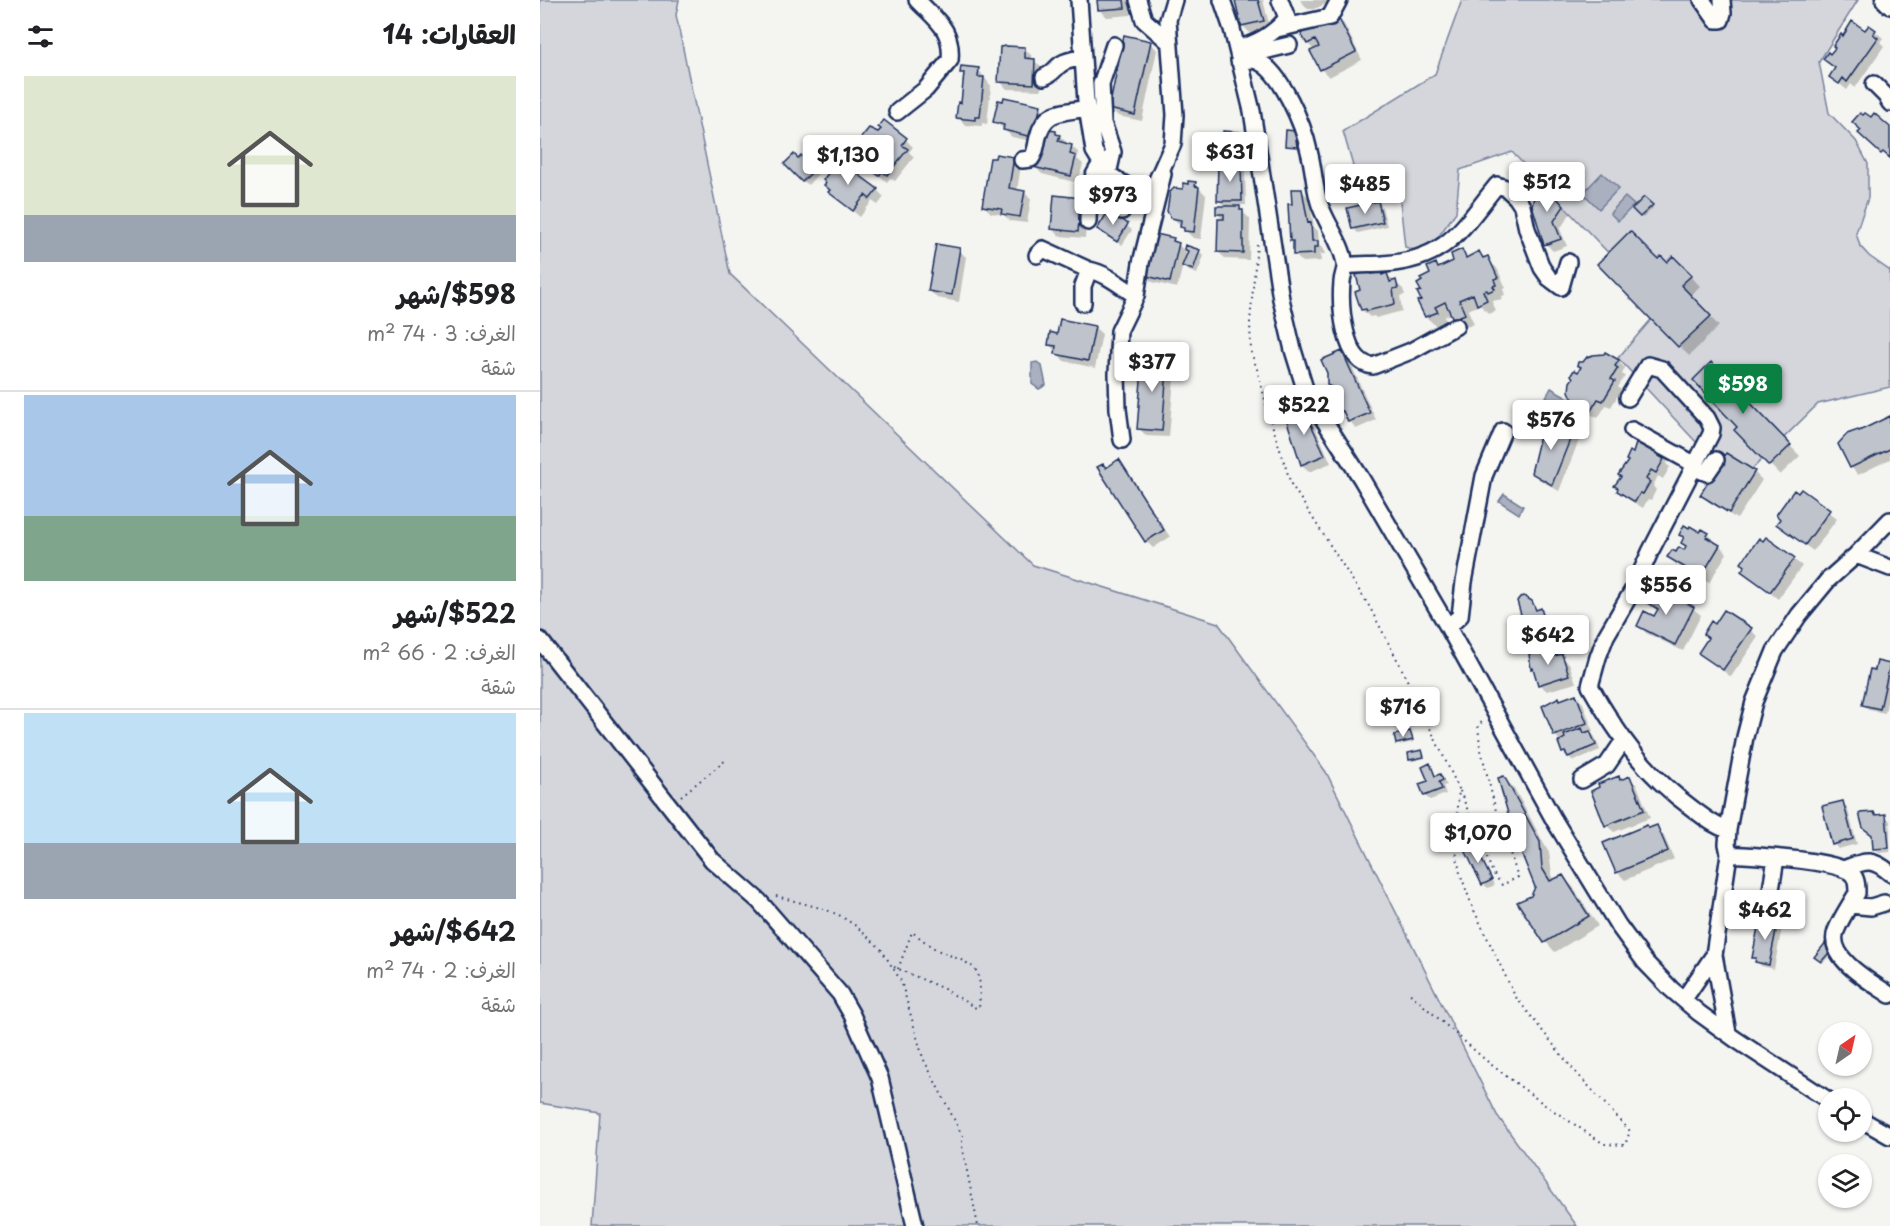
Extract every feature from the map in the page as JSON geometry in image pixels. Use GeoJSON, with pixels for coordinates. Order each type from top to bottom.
{"type":"FeatureCollection","features":[{"type":"Feature","properties":{"kind":"street"},"geometry":{"type":"LineString","coordinates":[[897,112],[926,89],[950,60],[950,42],[944,28],[917,0]]}},
{"type":"Feature","properties":{"kind":"street"},"geometry":{"type":"LineString","coordinates":[[1078,0],[1087,108],[1094,151],[1105,169],[1137,190],[1149,187],[1156,182],[1173,144],[1175,130],[1168,20],[1174,0]]}},
{"type":"Feature","properties":{"kind":"street"},"geometry":{"type":"LineString","coordinates":[[1138,0],[1144,20],[1169,42]]}},
{"type":"Feature","properties":{"kind":"street"},"geometry":{"type":"LineString","coordinates":[[1222,0],[1242,57],[1288,330],[1306,392],[1361,478],[1448,627],[1554,820],[1618,925],[1645,962],[1699,1013],[1818,1093]]}},
{"type":"Feature","properties":{"kind":"street"},"geometry":{"type":"LineString","coordinates":[[1242,57],[1287,18],[1280,0]]}},
{"type":"Feature","properties":{"kind":"street"},"geometry":{"type":"LineString","coordinates":[[1277,29],[1330,16],[1339,0]]}},
{"type":"Feature","properties":{"kind":"street"},"geometry":{"type":"LineString","coordinates":[[1702,0],[1716,20],[1721,20],[1722,0]]}},
{"type":"Feature","properties":{"kind":"street"},"geometry":{"type":"LineString","coordinates":[[1884,0],[1890,6]]}},
{"type":"Feature","properties":{"kind":"street"},"geometry":{"type":"LineString","coordinates":[[1088,222],[1087,194],[1093,174],[1105,169],[1113,152],[1103,123],[1101,84],[1114,45]]}},
{"type":"Feature","properties":{"kind":"street"},"geometry":{"type":"LineString","coordinates":[[1242,57],[1289,45]]}},
{"type":"Feature","properties":{"kind":"street"},"geometry":{"type":"LineString","coordinates":[[1242,57],[1258,61],[1268,69],[1289,98],[1305,132],[1307,174],[1346,266],[1342,280],[1342,303],[1346,333],[1355,355],[1361,362],[1373,366],[1396,357],[1456,326]]}},
{"type":"Feature","properties":{"kind":"street"},"geometry":{"type":"LineString","coordinates":[[1044,77],[1053,74],[1061,64],[1082,58]]}},
{"type":"Feature","properties":{"kind":"street"},"geometry":{"type":"LineString","coordinates":[[1874,84],[1890,103]]}},
{"type":"Feature","properties":{"kind":"street"},"geometry":{"type":"LineString","coordinates":[[1022,160],[1031,159],[1035,154],[1040,129],[1046,119],[1056,113],[1087,108]]}},
{"type":"Feature","properties":{"kind":"street"},"geometry":{"type":"LineString","coordinates":[[1122,440],[1118,409],[1117,344],[1119,331],[1136,296],[1141,263],[1166,162]]}},
{"type":"Feature","properties":{"kind":"street"},"geometry":{"type":"LineString","coordinates":[[1346,266],[1365,263],[1383,264],[1433,254],[1451,242],[1497,184],[1516,197],[1522,206],[1527,230],[1542,268],[1549,278],[1561,287],[1568,262]]}},
{"type":"Feature","properties":{"kind":"street"},"geometry":{"type":"LineString","coordinates":[[1122,211],[1133,188]]}},
{"type":"Feature","properties":{"kind":"street"},"geometry":{"type":"LineString","coordinates":[[1037,255],[1043,249],[1096,271],[1136,296]]}},
{"type":"Feature","properties":{"kind":"street"},"geometry":{"type":"LineString","coordinates":[[1083,303],[1083,286],[1089,270]]}},
{"type":"Feature","properties":{"kind":"street"},"geometry":{"type":"LineString","coordinates":[[1628,398],[1648,365],[1662,369],[1707,418],[1712,428],[1634,588],[1606,636],[1590,686],[1606,717],[1654,778],[1718,827],[1728,830]]}},
{"type":"Feature","properties":{"kind":"street"},"geometry":{"type":"LineString","coordinates":[[1632,430],[1707,473],[1716,460]]}},
{"type":"Feature","properties":{"kind":"street"},"geometry":{"type":"LineString","coordinates":[[1448,627],[1460,616],[1464,582],[1484,476],[1503,431]]}},
{"type":"Feature","properties":{"kind":"street"},"geometry":{"type":"LineString","coordinates":[[1728,1033],[1714,955],[1729,854],[1728,830],[1752,710],[1775,651],[1798,615],[1828,580],[1890,520]]}},
{"type":"Feature","properties":{"kind":"street"},"geometry":{"type":"LineString","coordinates":[[1856,555],[1890,568]]}},
{"type":"Feature","properties":{"kind":"street"},"geometry":{"type":"LineString","coordinates":[[540,640],[712,860],[751,894],[812,959],[840,994],[852,1015],[880,1078],[915,1226]]}},
{"type":"Feature","properties":{"kind":"street"},"geometry":{"type":"LineString","coordinates":[[1582,780],[1607,765],[1623,740]]}},
{"type":"Feature","properties":{"kind":"street"},"geometry":{"type":"LineString","coordinates":[[1729,854],[1816,863],[1844,869],[1852,874],[1857,893],[1835,932],[1836,950],[1844,961],[1890,995]]}},
{"type":"Feature","properties":{"kind":"street"},"geometry":{"type":"LineString","coordinates":[[1768,909],[1776,858]]}},
{"type":"Feature","properties":{"kind":"street"},"geometry":{"type":"LineString","coordinates":[[1844,869],[1870,861],[1890,873]]}},
{"type":"Feature","properties":{"kind":"street"},"geometry":{"type":"LineString","coordinates":[[1850,905],[1871,907],[1884,903]]}},
{"type":"Feature","properties":{"kind":"street"},"geometry":{"type":"LineString","coordinates":[[1684,999],[1714,955]]}},
{"type":"Feature","properties":{"kind":"street"},"geometry":{"type":"LineString","coordinates":[[1872,1126],[1890,1136]]}},
{"type":"Feature","properties":{"kind":"path"},"geometry":{"type":"LineString","coordinates":[[1271,237],[1257,242],[1250,322],[1251,352],[1291,484],[1369,606],[1459,789],[1493,873],[1502,885],[1518,877],[1496,811],[1480,746],[1478,725],[1494,713]]}},
{"type":"Feature","properties":{"kind":"path"},"geometry":{"type":"LineString","coordinates":[[670,806],[726,760]]}},
{"type":"Feature","properties":{"kind":"path"},"geometry":{"type":"LineString","coordinates":[[1407,991],[1489,1064],[1545,1105],[1604,1144],[1624,1145],[1630,1131],[1570,1067],[1515,996],[1472,906],[1460,873],[1455,846],[1459,789]]}},
{"type":"Feature","properties":{"kind":"path"},"geometry":{"type":"LineString","coordinates":[[751,894],[772,895],[825,909],[856,926],[881,949],[906,996],[923,1059],[962,1135],[962,1146],[978,1226]]}},
{"type":"Feature","properties":{"kind":"path"},"geometry":{"type":"LineString","coordinates":[[892,966],[898,969],[944,989],[979,1010],[978,974],[973,966],[965,960],[942,952],[912,932],[898,969]]}},
{"type":"Feature","properties":{"kind":"shaded area"},"geometry":{"type":"Polygon","coordinates":[[[540,0],[679,0],[676,15],[730,274],[1033,565],[1218,623],[1326,772],[1497,1115],[1577,1226],[592,1226],[600,1113],[540,1103],[540,0]]]}},
{"type":"Feature","properties":{"kind":"shaded area"},"geometry":{"type":"Polygon","coordinates":[[[1462,0],[1858,0],[1819,62],[1829,113],[1856,141],[1868,164],[1868,198],[1856,233],[1860,246],[1869,256],[1890,271],[1890,387],[1818,404],[1736,485],[1618,358],[1661,308],[1512,152],[1460,170],[1456,212],[1426,254],[1405,247],[1400,201],[1376,175],[1355,173],[1343,131],[1435,74],[1462,0]]]}},
{"type":"Feature","properties":{"kind":"water"},"geometry":{"type":"Polygon","coordinates":[[[1602,173],[1619,188],[1599,209],[1583,193],[1602,173]]]}},
{"type":"Feature","properties":{"kind":"water"},"geometry":{"type":"Polygon","coordinates":[[[1625,197],[1634,205],[1618,221],[1610,213],[1625,197]]]}},
{"type":"Feature","properties":{"kind":"water"},"geometry":{"type":"Polygon","coordinates":[[[1037,362],[1042,366],[1046,385],[1039,389],[1032,384],[1032,363],[1037,362]]]}},
{"type":"Feature","properties":{"kind":"water"},"geometry":{"type":"Polygon","coordinates":[[[1551,388],[1569,398],[1564,407],[1546,397],[1551,388]]]}},
{"type":"Feature","properties":{"kind":"water"},"geometry":{"type":"Polygon","coordinates":[[[1504,494],[1523,506],[1519,514],[1499,501],[1504,494]]]}},
{"type":"Feature","properties":{"kind":"building"},"geometry":{"type":"Polygon","coordinates":[[[1097,0],[1124,0],[1125,8],[1098,10],[1097,0]]]}},
{"type":"Feature","properties":{"kind":"building"},"geometry":{"type":"Polygon","coordinates":[[[1235,0],[1258,0],[1264,21],[1241,26],[1235,0]]]}},
{"type":"Feature","properties":{"kind":"building"},"geometry":{"type":"Polygon","coordinates":[[[1337,15],[1356,52],[1320,70],[1310,51],[1319,47],[1315,40],[1307,44],[1301,34],[1337,15]]]}},
{"type":"Feature","properties":{"kind":"building"},"geometry":{"type":"Polygon","coordinates":[[[1852,21],[1865,30],[1869,25],[1876,30],[1873,34],[1878,38],[1847,82],[1843,78],[1839,84],[1829,77],[1835,68],[1823,59],[1835,48],[1833,46],[1841,34],[1843,36],[1852,21]]]}},
{"type":"Feature","properties":{"kind":"building"},"geometry":{"type":"Polygon","coordinates":[[[1124,35],[1151,41],[1135,115],[1109,109],[1124,35]]]}},
{"type":"Feature","properties":{"kind":"building"},"geometry":{"type":"Polygon","coordinates":[[[1000,47],[1025,47],[1025,58],[1035,59],[1034,84],[998,82],[1000,47]]]}},
{"type":"Feature","properties":{"kind":"building"},"geometry":{"type":"Polygon","coordinates":[[[961,66],[979,68],[978,77],[984,77],[980,117],[975,117],[975,120],[956,118],[958,102],[961,103],[964,73],[960,73],[961,66]]]}},
{"type":"Feature","properties":{"kind":"building"},"geometry":{"type":"Polygon","coordinates":[[[1004,97],[1041,105],[1033,137],[1003,130],[1004,125],[993,122],[998,100],[1003,101],[1004,97]]]}},
{"type":"Feature","properties":{"kind":"building"},"geometry":{"type":"Polygon","coordinates":[[[1860,113],[1871,117],[1874,113],[1890,127],[1890,158],[1883,152],[1881,154],[1858,133],[1861,130],[1852,122],[1860,113]]]}},
{"type":"Feature","properties":{"kind":"building"},"geometry":{"type":"Polygon","coordinates":[[[884,120],[907,138],[902,145],[908,149],[887,175],[882,171],[879,176],[855,157],[863,147],[860,145],[863,142],[859,140],[869,128],[878,132],[881,129],[878,127],[884,120]]]}},
{"type":"Feature","properties":{"kind":"building"},"geometry":{"type":"Polygon","coordinates":[[[1048,130],[1056,131],[1056,134],[1060,135],[1058,141],[1072,145],[1070,154],[1076,156],[1071,176],[1033,167],[1040,138],[1048,130]]]}},
{"type":"Feature","properties":{"kind":"building"},"geometry":{"type":"Polygon","coordinates":[[[1286,130],[1295,131],[1297,147],[1285,146],[1286,130]]]}},
{"type":"Feature","properties":{"kind":"building"},"geometry":{"type":"Polygon","coordinates":[[[1223,131],[1239,132],[1238,138],[1242,138],[1242,162],[1222,161],[1223,131]]]}},
{"type":"Feature","properties":{"kind":"building"},"geometry":{"type":"Polygon","coordinates":[[[794,154],[798,158],[801,155],[815,169],[802,182],[784,164],[794,154]]]}},
{"type":"Feature","properties":{"kind":"building"},"geometry":{"type":"Polygon","coordinates":[[[996,154],[1014,157],[1009,188],[1025,191],[1020,217],[1001,214],[1002,209],[982,206],[990,158],[995,158],[996,154]]]}},
{"type":"Feature","properties":{"kind":"building"},"geometry":{"type":"Polygon","coordinates":[[[835,164],[839,167],[841,165],[844,168],[848,167],[878,189],[870,199],[865,195],[853,211],[828,192],[830,190],[824,185],[826,183],[823,180],[835,164]]]}},
{"type":"Feature","properties":{"kind":"building"},"geometry":{"type":"Polygon","coordinates":[[[1218,164],[1241,164],[1242,201],[1217,201],[1218,164]]]}},
{"type":"Feature","properties":{"kind":"building"},"geometry":{"type":"Polygon","coordinates":[[[1188,181],[1196,182],[1195,186],[1199,187],[1194,232],[1184,231],[1184,228],[1180,227],[1181,220],[1171,218],[1167,211],[1170,192],[1174,188],[1183,189],[1183,183],[1188,184],[1188,181]]]}},
{"type":"Feature","properties":{"kind":"building"},"geometry":{"type":"Polygon","coordinates":[[[1542,181],[1564,206],[1554,221],[1561,239],[1544,245],[1532,205],[1537,186],[1542,181]]]}},
{"type":"Feature","properties":{"kind":"building"},"geometry":{"type":"Polygon","coordinates":[[[1291,189],[1302,189],[1308,223],[1311,222],[1312,241],[1318,241],[1318,247],[1314,247],[1314,254],[1293,255],[1288,204],[1292,204],[1291,189]]]}},
{"type":"Feature","properties":{"kind":"building"},"geometry":{"type":"Polygon","coordinates":[[[1103,191],[1104,201],[1091,202],[1091,192],[1103,191]]]}},
{"type":"Feature","properties":{"kind":"building"},"geometry":{"type":"Polygon","coordinates":[[[1054,195],[1081,198],[1078,232],[1051,229],[1054,195]]]}},
{"type":"Feature","properties":{"kind":"building"},"geometry":{"type":"Polygon","coordinates":[[[1644,197],[1653,205],[1640,217],[1632,209],[1644,197]]]}},
{"type":"Feature","properties":{"kind":"building"},"geometry":{"type":"Polygon","coordinates":[[[1378,201],[1383,222],[1352,229],[1347,208],[1378,201]]]}},
{"type":"Feature","properties":{"kind":"building"},"geometry":{"type":"Polygon","coordinates":[[[1216,206],[1240,206],[1240,210],[1243,210],[1243,253],[1217,252],[1218,219],[1224,219],[1224,214],[1216,214],[1216,206]]]}},
{"type":"Feature","properties":{"kind":"building"},"geometry":{"type":"Polygon","coordinates":[[[1109,210],[1128,224],[1117,242],[1097,229],[1109,210]]]}},
{"type":"Feature","properties":{"kind":"building"},"geometry":{"type":"Polygon","coordinates":[[[1630,231],[1658,259],[1661,256],[1667,262],[1673,256],[1692,275],[1681,285],[1711,316],[1678,347],[1597,264],[1630,231]]]}},
{"type":"Feature","properties":{"kind":"building"},"geometry":{"type":"Polygon","coordinates":[[[1156,234],[1174,238],[1173,241],[1179,243],[1170,282],[1143,275],[1156,234]]]}},
{"type":"Feature","properties":{"kind":"building"},"geometry":{"type":"Polygon","coordinates":[[[936,244],[960,248],[952,295],[928,291],[936,244]]]}},
{"type":"Feature","properties":{"kind":"building"},"geometry":{"type":"Polygon","coordinates":[[[1185,245],[1200,250],[1193,270],[1182,266],[1188,251],[1184,249],[1185,245]]]}},
{"type":"Feature","properties":{"kind":"building"},"geometry":{"type":"Polygon","coordinates":[[[1462,249],[1466,258],[1479,251],[1483,258],[1488,256],[1498,278],[1494,279],[1495,289],[1488,292],[1483,291],[1487,300],[1477,305],[1473,294],[1459,300],[1465,314],[1453,319],[1445,302],[1435,307],[1438,312],[1425,317],[1417,301],[1421,300],[1417,292],[1421,291],[1417,284],[1422,281],[1420,279],[1430,274],[1427,267],[1436,263],[1438,268],[1453,261],[1451,254],[1462,249]]]}},
{"type":"Feature","properties":{"kind":"building"},"geometry":{"type":"Polygon","coordinates":[[[1371,271],[1372,274],[1387,273],[1390,282],[1396,280],[1398,288],[1393,289],[1395,304],[1367,311],[1366,309],[1361,310],[1355,292],[1360,290],[1356,275],[1371,271]]]}},
{"type":"Feature","properties":{"kind":"building"},"geometry":{"type":"Polygon","coordinates":[[[1060,319],[1095,326],[1088,361],[1055,354],[1056,346],[1048,345],[1050,332],[1057,334],[1060,319]]]}},
{"type":"Feature","properties":{"kind":"building"},"geometry":{"type":"Polygon","coordinates":[[[1342,351],[1370,413],[1348,422],[1343,411],[1337,411],[1333,406],[1333,388],[1327,385],[1327,373],[1321,360],[1342,351]]]}},
{"type":"Feature","properties":{"kind":"building"},"geometry":{"type":"Polygon","coordinates":[[[1605,352],[1619,360],[1615,366],[1618,368],[1611,379],[1615,381],[1603,401],[1598,399],[1590,412],[1586,411],[1573,404],[1575,400],[1569,391],[1573,378],[1571,375],[1574,370],[1578,372],[1581,367],[1577,365],[1578,362],[1605,352]]]}},
{"type":"Feature","properties":{"kind":"building"},"geometry":{"type":"Polygon","coordinates":[[[1143,356],[1168,358],[1162,431],[1137,429],[1143,356]]]}},
{"type":"Feature","properties":{"kind":"building"},"geometry":{"type":"Polygon","coordinates":[[[1711,362],[1791,445],[1769,466],[1734,430],[1737,427],[1693,380],[1711,362]]]}},
{"type":"Feature","properties":{"kind":"building"},"geometry":{"type":"Polygon","coordinates":[[[1303,407],[1325,455],[1301,465],[1284,412],[1303,407]]]}},
{"type":"Feature","properties":{"kind":"building"},"geometry":{"type":"Polygon","coordinates":[[[1890,416],[1890,449],[1850,468],[1838,444],[1847,434],[1859,431],[1890,416]]]}},
{"type":"Feature","properties":{"kind":"building"},"geometry":{"type":"Polygon","coordinates":[[[1544,419],[1573,432],[1552,485],[1531,473],[1544,419]]]}},
{"type":"Feature","properties":{"kind":"building"},"geometry":{"type":"Polygon","coordinates":[[[1637,440],[1663,449],[1659,456],[1664,459],[1656,473],[1651,470],[1646,479],[1650,482],[1635,502],[1617,491],[1618,488],[1614,486],[1621,477],[1618,475],[1628,461],[1626,460],[1630,451],[1633,453],[1637,440]]]}},
{"type":"Feature","properties":{"kind":"building"},"geometry":{"type":"Polygon","coordinates":[[[1726,453],[1755,471],[1729,513],[1700,495],[1726,453]]]}},
{"type":"Feature","properties":{"kind":"building"},"geometry":{"type":"Polygon","coordinates":[[[1119,459],[1164,530],[1145,542],[1097,467],[1103,464],[1106,468],[1119,459]]]}},
{"type":"Feature","properties":{"kind":"building"},"geometry":{"type":"Polygon","coordinates":[[[1801,489],[1830,510],[1805,545],[1776,524],[1780,519],[1776,515],[1794,490],[1798,493],[1801,489]]]}},
{"type":"Feature","properties":{"kind":"building"},"geometry":{"type":"Polygon","coordinates":[[[1684,525],[1700,532],[1702,529],[1709,533],[1706,537],[1720,545],[1701,577],[1667,557],[1672,550],[1676,552],[1679,547],[1684,550],[1686,546],[1681,543],[1684,537],[1679,535],[1684,525]]]}},
{"type":"Feature","properties":{"kind":"building"},"geometry":{"type":"Polygon","coordinates":[[[1766,537],[1795,558],[1770,592],[1741,571],[1745,566],[1741,563],[1759,538],[1763,541],[1766,537]]]}},
{"type":"Feature","properties":{"kind":"building"},"geometry":{"type":"Polygon","coordinates":[[[1655,587],[1660,590],[1662,587],[1665,589],[1663,592],[1668,594],[1669,591],[1694,607],[1675,645],[1637,626],[1644,611],[1654,616],[1658,609],[1647,603],[1655,587]]]}},
{"type":"Feature","properties":{"kind":"building"},"geometry":{"type":"Polygon","coordinates":[[[1524,596],[1532,601],[1536,610],[1541,608],[1550,640],[1530,646],[1517,601],[1524,596]]]}},
{"type":"Feature","properties":{"kind":"building"},"geometry":{"type":"Polygon","coordinates":[[[1724,610],[1752,628],[1723,670],[1698,653],[1708,638],[1703,634],[1711,621],[1715,624],[1724,610]]]}},
{"type":"Feature","properties":{"kind":"building"},"geometry":{"type":"Polygon","coordinates":[[[1552,647],[1554,656],[1562,654],[1569,675],[1538,685],[1533,668],[1531,669],[1529,654],[1552,647]]]}},
{"type":"Feature","properties":{"kind":"building"},"geometry":{"type":"Polygon","coordinates":[[[1877,661],[1890,664],[1880,709],[1862,705],[1870,669],[1875,670],[1877,661]]]}},
{"type":"Feature","properties":{"kind":"building"},"geometry":{"type":"Polygon","coordinates":[[[1576,694],[1587,723],[1554,736],[1542,706],[1559,697],[1560,700],[1576,694]]]}},
{"type":"Feature","properties":{"kind":"building"},"geometry":{"type":"Polygon","coordinates":[[[1582,728],[1584,733],[1590,731],[1596,745],[1568,757],[1565,752],[1562,753],[1558,742],[1565,738],[1564,735],[1582,728]]]}},
{"type":"Feature","properties":{"kind":"building"},"geometry":{"type":"Polygon","coordinates":[[[1410,731],[1413,740],[1396,744],[1394,735],[1410,731]]]}},
{"type":"Feature","properties":{"kind":"building"},"geometry":{"type":"Polygon","coordinates":[[[1422,750],[1424,757],[1409,760],[1408,753],[1422,750]]]}},
{"type":"Feature","properties":{"kind":"building"},"geometry":{"type":"Polygon","coordinates":[[[1430,763],[1435,776],[1440,774],[1443,780],[1439,782],[1442,789],[1424,796],[1419,784],[1428,781],[1422,767],[1430,763]]]}},
{"type":"Feature","properties":{"kind":"building"},"geometry":{"type":"Polygon","coordinates":[[[1504,776],[1540,842],[1542,868],[1550,881],[1563,875],[1589,916],[1544,943],[1517,902],[1531,896],[1535,887],[1514,835],[1498,778],[1504,776]]]}},
{"type":"Feature","properties":{"kind":"building"},"geometry":{"type":"Polygon","coordinates":[[[1619,776],[1620,780],[1630,776],[1644,810],[1605,826],[1591,791],[1599,787],[1598,784],[1619,776]]]}},
{"type":"Feature","properties":{"kind":"building"},"geometry":{"type":"Polygon","coordinates":[[[1843,801],[1853,839],[1832,845],[1822,806],[1843,801]]]}},
{"type":"Feature","properties":{"kind":"building"},"geometry":{"type":"Polygon","coordinates":[[[1874,812],[1875,815],[1886,814],[1889,848],[1873,849],[1872,835],[1863,828],[1859,813],[1874,812]]]}},
{"type":"Feature","properties":{"kind":"building"},"geometry":{"type":"Polygon","coordinates":[[[1647,825],[1649,828],[1657,825],[1668,851],[1616,873],[1603,843],[1647,825]]]}},
{"type":"Feature","properties":{"kind":"building"},"geometry":{"type":"Polygon","coordinates":[[[1474,844],[1492,880],[1482,885],[1464,848],[1474,844]]]}},
{"type":"Feature","properties":{"kind":"building"},"geometry":{"type":"Polygon","coordinates":[[[1760,917],[1778,921],[1769,965],[1755,962],[1756,958],[1752,958],[1760,917]]]}},
{"type":"Feature","properties":{"kind":"building"},"geometry":{"type":"Polygon","coordinates":[[[1827,941],[1834,947],[1821,962],[1814,957],[1827,941]]]}}]}
